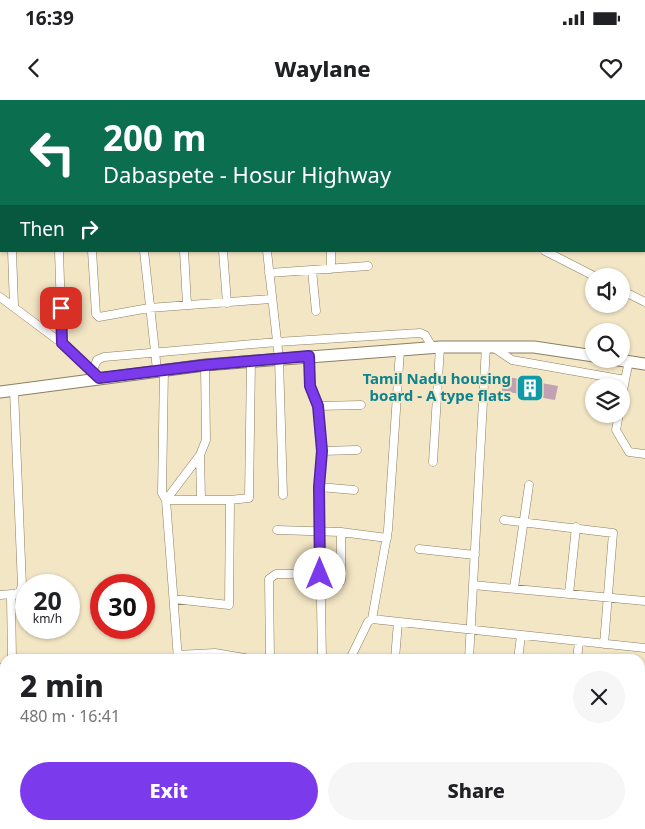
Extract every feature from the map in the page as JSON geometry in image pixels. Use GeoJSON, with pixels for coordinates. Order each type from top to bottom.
{"type":"FeatureCollection","features":[{"type":"Feature","properties":{"kind":"highway"},"geometry":{"type":"LineString","coordinates":[[0,392],[96,375],[309,356],[437,347],[534,347],[585,355]]}},
{"type":"Feature","properties":{"kind":"highway"},"geometry":{"type":"LineString","coordinates":[[630,361],[645,364]]}},
{"type":"Feature","properties":{"kind":"street"},"geometry":{"type":"LineString","coordinates":[[12,252],[14,306]]}},
{"type":"Feature","properties":{"kind":"street"},"geometry":{"type":"LineString","coordinates":[[59,252],[62,343]]}},
{"type":"Feature","properties":{"kind":"street"},"geometry":{"type":"LineString","coordinates":[[92,252],[96,314],[99,317],[149,308],[187,304],[271,299]]}},
{"type":"Feature","properties":{"kind":"street"},"geometry":{"type":"LineString","coordinates":[[144,252],[154,352],[160,370],[162,493],[166,500],[178,654]]}},
{"type":"Feature","properties":{"kind":"street"},"geometry":{"type":"LineString","coordinates":[[184,252],[187,304]]}},
{"type":"Feature","properties":{"kind":"street"},"geometry":{"type":"LineString","coordinates":[[223,252],[227,303]]}},
{"type":"Feature","properties":{"kind":"street"},"geometry":{"type":"LineString","coordinates":[[267,252],[279,359],[282,495]]}},
{"type":"Feature","properties":{"kind":"street"},"geometry":{"type":"LineString","coordinates":[[331,252],[331,269]]}},
{"type":"Feature","properties":{"kind":"street"},"geometry":{"type":"LineString","coordinates":[[547,252],[585,271]]}},
{"type":"Feature","properties":{"kind":"street"},"geometry":{"type":"LineString","coordinates":[[269,274],[368,266]]}},
{"type":"Feature","properties":{"kind":"street"},"geometry":{"type":"LineString","coordinates":[[312,270],[316,311]]}},
{"type":"Feature","properties":{"kind":"street"},"geometry":{"type":"LineString","coordinates":[[630,294],[645,302]]}},
{"type":"Feature","properties":{"kind":"street"},"geometry":{"type":"LineString","coordinates":[[0,298],[14,306],[62,343],[96,375]]}},
{"type":"Feature","properties":{"kind":"street"},"geometry":{"type":"LineString","coordinates":[[96,375],[97,360],[104,357],[277,342],[420,333],[437,347],[433,462]]}},
{"type":"Feature","properties":{"kind":"street"},"geometry":{"type":"LineString","coordinates":[[469,654],[488,346],[512,360],[614,378]]}},
{"type":"Feature","properties":{"kind":"street"},"geometry":{"type":"LineString","coordinates":[[352,654],[368,622],[372,619],[387,538],[400,350]]}},
{"type":"Feature","properties":{"kind":"street"},"geometry":{"type":"LineString","coordinates":[[309,356],[310,386],[318,406],[322,451],[319,487],[322,654]]}},
{"type":"Feature","properties":{"kind":"street"},"geometry":{"type":"LineString","coordinates":[[166,500],[230,500],[249,498],[251,361]]}},
{"type":"Feature","properties":{"kind":"street"},"geometry":{"type":"LineString","coordinates":[[166,500],[200,454],[206,440],[205,365]]}},
{"type":"Feature","properties":{"kind":"street"},"geometry":{"type":"LineString","coordinates":[[0,595],[20,591],[22,586],[14,390]]}},
{"type":"Feature","properties":{"kind":"street"},"geometry":{"type":"LineString","coordinates":[[318,406],[361,404]]}},
{"type":"Feature","properties":{"kind":"street"},"geometry":{"type":"LineString","coordinates":[[617,423],[616,430],[629,452],[645,454]]}},
{"type":"Feature","properties":{"kind":"street"},"geometry":{"type":"LineString","coordinates":[[322,451],[357,450]]}},
{"type":"Feature","properties":{"kind":"street"},"geometry":{"type":"LineString","coordinates":[[200,454],[201,499]]}},
{"type":"Feature","properties":{"kind":"street"},"geometry":{"type":"LineString","coordinates":[[514,588],[529,485]]}},
{"type":"Feature","properties":{"kind":"street"},"geometry":{"type":"LineString","coordinates":[[319,487],[354,490]]}},
{"type":"Feature","properties":{"kind":"street"},"geometry":{"type":"LineString","coordinates":[[174,600],[228,605],[230,500]]}},
{"type":"Feature","properties":{"kind":"street"},"geometry":{"type":"LineString","coordinates":[[504,520],[613,533],[604,644]]}},
{"type":"Feature","properties":{"kind":"street"},"geometry":{"type":"LineString","coordinates":[[569,594],[576,528]]}},
{"type":"Feature","properties":{"kind":"street"},"geometry":{"type":"LineString","coordinates":[[277,530],[341,532],[387,538]]}},
{"type":"Feature","properties":{"kind":"street"},"geometry":{"type":"LineString","coordinates":[[341,532],[341,581]]}},
{"type":"Feature","properties":{"kind":"street"},"geometry":{"type":"LineString","coordinates":[[419,549],[475,555]]}},
{"type":"Feature","properties":{"kind":"street"},"geometry":{"type":"LineString","coordinates":[[270,654],[269,579],[276,574],[320,574]]}},
{"type":"Feature","properties":{"kind":"street"},"geometry":{"type":"LineString","coordinates":[[473,585],[645,601]]}},
{"type":"Feature","properties":{"kind":"street"},"geometry":{"type":"LineString","coordinates":[[12,594],[12,654]]}},
{"type":"Feature","properties":{"kind":"street"},"geometry":{"type":"LineString","coordinates":[[372,619],[645,648]]}},
{"type":"Feature","properties":{"kind":"street"},"geometry":{"type":"LineString","coordinates":[[395,654],[398,622]]}},
{"type":"Feature","properties":{"kind":"street"},"geometry":{"type":"LineString","coordinates":[[519,654],[521,636]]}},
{"type":"Feature","properties":{"kind":"street"},"geometry":{"type":"LineString","coordinates":[[578,654],[579,642]]}},
{"type":"Feature","properties":{"kind":"street"},"geometry":{"type":"LineString","coordinates":[[206,654],[221,654]]}},
{"type":"Feature","properties":{"kind":"building","name":"Tamil Nadu housing board - A type flats"},"geometry":{"type":"Polygon","coordinates":[[[503,376],[558,386],[555,400],[502,391],[503,376]]]}},
{"type":"Feature","properties":{"kind":"place","name":"Tamil Nadu housing board - A type flats"},"geometry":{"type":"Point","coordinates":[530,388]}},
{"type":"Feature","properties":{"kind":"route"},"geometry":{"type":"LineString","coordinates":[[61,308],[62,343],[99,378],[156,370],[309,356],[310,386],[318,406],[322,451],[319,487],[320,574]]}}]}
